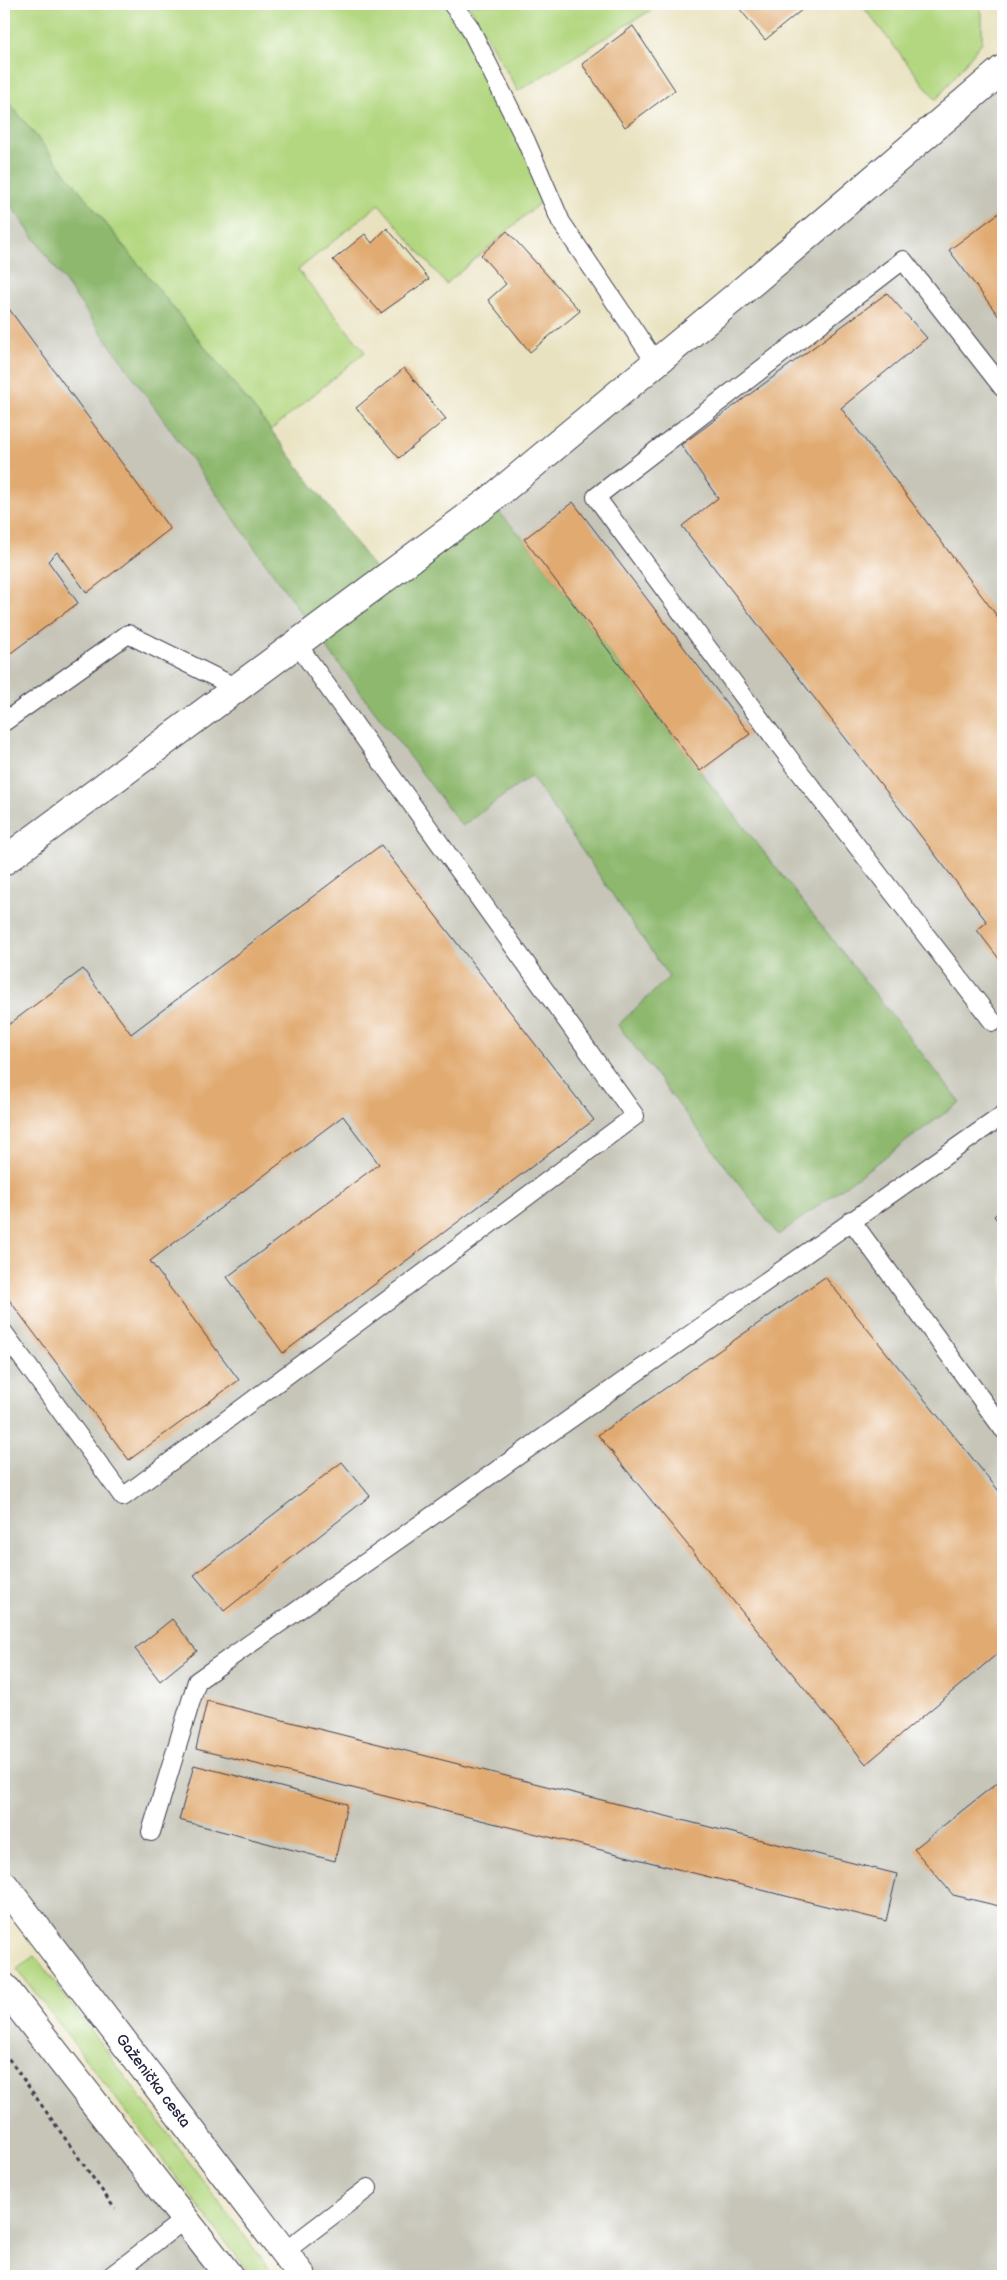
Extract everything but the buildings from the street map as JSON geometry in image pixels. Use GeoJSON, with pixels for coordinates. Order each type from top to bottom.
{"type":"FeatureCollection","features":[{"type":"Feature","properties":{"kind":"street"},"geometry":{"type":"LineString","coordinates":[[4,861],[489,501],[656,363],[1003,69]]}},
{"type":"Feature","properties":{"kind":"street","name":"Gaženička cesta"},"geometry":{"type":"LineString","coordinates":[[4,1885],[302,2276]]}},
{"type":"Feature","properties":{"kind":"street"},"geometry":{"type":"LineString","coordinates":[[4,1987],[229,2276]]}},
{"type":"Feature","properties":{"kind":"lane"},"geometry":{"type":"LineString","coordinates":[[452,4],[469,26],[526,141],[561,222],[656,363]]}},
{"type":"Feature","properties":{"kind":"lane"},"geometry":{"type":"LineString","coordinates":[[993,1022],[795,766],[596,497],[903,260],[1003,388]]}},
{"type":"Feature","properties":{"kind":"lane"},"geometry":{"type":"LineString","coordinates":[[4,722],[128,634],[237,688]]}},
{"type":"Feature","properties":{"kind":"lane"},"geometry":{"type":"LineString","coordinates":[[4,1333],[123,1498],[635,1116],[297,644]]}},
{"type":"Feature","properties":{"kind":"lane"},"geometry":{"type":"LineString","coordinates":[[151,1832],[197,1681],[1003,1115]]}},
{"type":"Feature","properties":{"kind":"lane"},"geometry":{"type":"LineString","coordinates":[[851,1220],[1003,1429]]}},
{"type":"Feature","properties":{"kind":"lane"},"geometry":{"type":"LineString","coordinates":[[284,2252],[368,2188]]}},
{"type":"Feature","properties":{"kind":"lane"},"geometry":{"type":"LineString","coordinates":[[111,2276],[184,2219]]}},
{"type":"Feature","properties":{"kind":"path"},"geometry":{"type":"LineString","coordinates":[[4,2052],[115,2209]]}},
{"type":"Feature","properties":{"kind":"shaded area"},"geometry":{"type":"Polygon","coordinates":[[[1003,69],[1003,2276],[302,2276],[4,1885],[4,196],[314,631],[462,826],[531,775],[669,977],[619,1025],[778,1234],[700,771],[524,539],[489,501],[1003,69]]]}},
{"type":"Feature","properties":{"kind":"shaded area"},"geometry":{"type":"Polygon","coordinates":[[[4,1987],[229,2276],[4,2276],[4,1987]]]}},
{"type":"Feature","properties":{"kind":"green space"},"geometry":{"type":"Polygon","coordinates":[[[4,4],[452,4],[550,194],[446,284],[379,204],[298,270],[365,352],[271,430],[4,96],[4,4]]]}},
{"type":"Feature","properties":{"kind":"green space"},"geometry":{"type":"Polygon","coordinates":[[[468,4],[661,4],[518,91],[468,4]]]}},
{"type":"Feature","properties":{"kind":"green space"},"geometry":{"type":"Polygon","coordinates":[[[861,4],[976,4],[982,12],[982,42],[936,100],[861,4]]]}},
{"type":"Feature","properties":{"kind":"green space"},"geometry":{"type":"Polygon","coordinates":[[[4,96],[271,430],[383,579],[489,501],[524,539],[700,771],[960,1102],[778,1235],[618,1025],[669,977],[531,776],[462,826],[314,631],[4,196],[4,96]]]}},
{"type":"Feature","properties":{"kind":"green space"},"geometry":{"type":"Polygon","coordinates":[[[35,1956],[274,2276],[252,2276],[17,1969],[35,1956]]]}}]}
